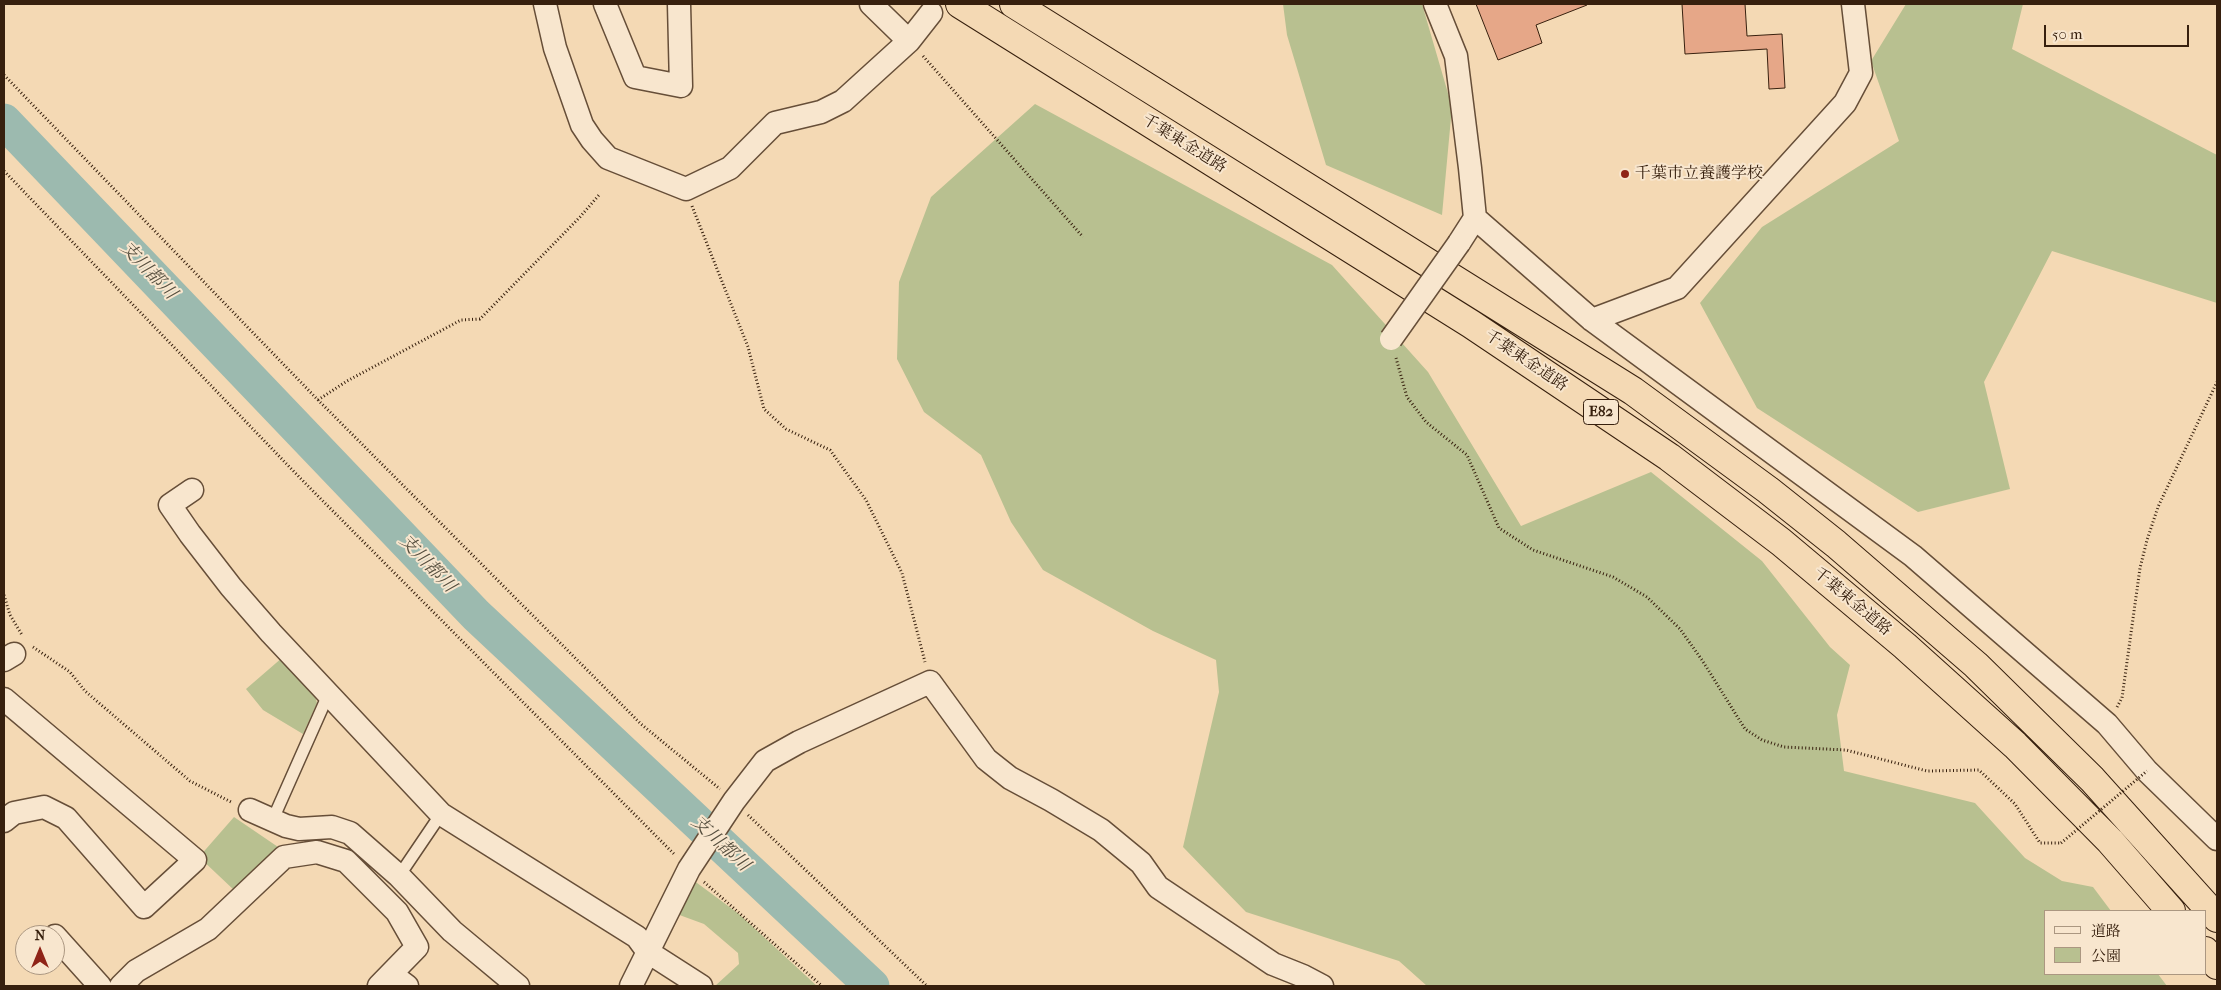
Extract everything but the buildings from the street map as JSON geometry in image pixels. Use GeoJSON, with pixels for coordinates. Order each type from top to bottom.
{"type":"FeatureCollection","features":[{"type":"Feature","properties":{"kind":"highway","name":"千葉東金道路"},"geometry":{"type":"LineString","coordinates":[[960,4],[1471,324],[1669,458],[1781,542],[1905,646],[2015,745],[2110,841],[2170,910]]}},
{"type":"Feature","properties":{"kind":"highway","name":"千葉東金道路"},"geometry":{"type":"LineString","coordinates":[[1014,4],[1633,391],[1768,490],[1836,544],[1976,665],[2092,779],[2217,918]]}},
{"type":"Feature","properties":{"kind":"highway"},"geometry":{"type":"LineString","coordinates":[[2206,952],[2217,965]]}},
{"type":"Feature","properties":{"kind":"street"},"geometry":{"type":"LineString","coordinates":[[545,4],[558,57],[582,125],[592,140],[608,158],[686,189],[730,168],[774,123],[821,112],[843,101],[909,41],[931,13]]}},
{"type":"Feature","properties":{"kind":"street"},"geometry":{"type":"LineString","coordinates":[[605,4],[635,77],[680,86],[678,4]]}},
{"type":"Feature","properties":{"kind":"street"},"geometry":{"type":"LineString","coordinates":[[870,4],[909,41]]}},
{"type":"Feature","properties":{"kind":"street"},"geometry":{"type":"LineString","coordinates":[[1390,338],[1475,218],[1456,56],[1435,4]]}},
{"type":"Feature","properties":{"kind":"street"},"geometry":{"type":"LineString","coordinates":[[1592,320],[1677,288],[1845,103],[1861,73],[1853,4]]}},
{"type":"Feature","properties":{"kind":"street"},"geometry":{"type":"LineString","coordinates":[[1475,218],[1592,320],[1913,556],[2107,724],[2147,771],[2217,838]]}},
{"type":"Feature","properties":{"kind":"street"},"geometry":{"type":"LineString","coordinates":[[192,490],[170,505],[231,587],[328,695],[441,814],[637,938],[648,952],[701,986]]}},
{"type":"Feature","properties":{"kind":"street"},"geometry":{"type":"LineString","coordinates":[[631,986],[689,869],[734,801],[765,762],[781,750],[930,682],[986,758],[1010,778],[1101,830],[1141,863],[1158,887],[1257,953],[1274,964],[1322,986]]}},
{"type":"Feature","properties":{"kind":"street"},"geometry":{"type":"LineString","coordinates":[[4,699],[195,860],[144,907],[66,818],[44,807],[7,813]]}},
{"type":"Feature","properties":{"kind":"street"},"geometry":{"type":"LineString","coordinates":[[250,810],[286,826],[299,829],[332,828],[350,833],[399,876],[452,931],[518,986]]}},
{"type":"Feature","properties":{"kind":"street"},"geometry":{"type":"LineString","coordinates":[[121,986],[136,971],[208,929],[284,857],[316,852],[346,861],[397,912],[417,947],[392,982]]}},
{"type":"Feature","properties":{"kind":"street"},"geometry":{"type":"LineString","coordinates":[[65,947],[100,986]]}},
{"type":"Feature","properties":{"kind":"lane"},"geometry":{"type":"LineString","coordinates":[[273,819],[328,695]]}},
{"type":"Feature","properties":{"kind":"lane"},"geometry":{"type":"LineString","coordinates":[[399,876],[441,814]]}},
{"type":"Feature","properties":{"kind":"path"},"geometry":{"type":"LineString","coordinates":[[909,41],[1083,236]]}},
{"type":"Feature","properties":{"kind":"path"},"geometry":{"type":"LineString","coordinates":[[4,75],[318,400],[641,724],[734,801],[760,829],[927,986]]}},
{"type":"Feature","properties":{"kind":"path"},"geometry":{"type":"LineString","coordinates":[[4,172],[305,483],[689,869],[822,986]]}},
{"type":"Feature","properties":{"kind":"path"},"geometry":{"type":"LineString","coordinates":[[686,189],[748,347],[764,409],[786,429],[830,450],[866,500],[902,573],[930,682]]}},
{"type":"Feature","properties":{"kind":"path"},"geometry":{"type":"LineString","coordinates":[[318,400],[347,380],[461,320],[480,319],[580,217],[598,194]]}},
{"type":"Feature","properties":{"kind":"path"},"geometry":{"type":"LineString","coordinates":[[1390,338],[1407,397],[1426,422],[1467,455],[1499,528],[1533,550],[1613,577],[1647,597],[1680,629],[1702,660],[1745,729],[1762,740],[1784,747],[1846,750],[1927,771],[1979,770],[2015,804],[2040,842],[2061,843],[2147,771]]}},
{"type":"Feature","properties":{"kind":"path"},"geometry":{"type":"LineString","coordinates":[[2107,724],[2122,698],[2140,568],[2147,540],[2158,508],[2217,382]]}},
{"type":"Feature","properties":{"kind":"path"},"geometry":{"type":"LineString","coordinates":[[4,595],[18,650],[70,672],[85,691],[190,781],[218,797],[250,810]]}},
{"type":"Feature","properties":{"kind":"green space"},"geometry":{"type":"Polygon","coordinates":[[[1283,4],[1422,4],[1452,107],[1442,215],[1326,165],[1287,35],[1283,4]]]}},
{"type":"Feature","properties":{"kind":"green space"},"geometry":{"type":"Polygon","coordinates":[[[1906,4],[2023,4],[2012,49],[2217,155],[2217,303],[2052,251],[1984,382],[2010,489],[1918,512],[1757,408],[1700,303],[1762,227],[1899,141],[1871,61],[1906,4]]]}},
{"type":"Feature","properties":{"kind":"green space"},"geometry":{"type":"Polygon","coordinates":[[[1035,104],[1332,265],[1428,372],[1521,526],[1651,472],[1762,561],[1830,647],[1850,665],[1837,715],[1844,771],[1975,803],[2025,858],[2062,881],[2093,887],[2110,910],[2044,910],[2044,975],[2159,975],[2167,986],[1427,986],[1399,961],[1246,912],[1183,847],[1219,692],[1216,660],[1153,631],[1043,570],[1011,522],[981,455],[924,412],[897,359],[899,282],[931,197],[1035,104]]]}},
{"type":"Feature","properties":{"kind":"green space"},"geometry":{"type":"Polygon","coordinates":[[[283,657],[314,692],[317,703],[303,734],[263,710],[246,689],[283,657]]]}},
{"type":"Feature","properties":{"kind":"green space"},"geometry":{"type":"Polygon","coordinates":[[[234,817],[281,849],[235,891],[199,857],[234,817]]]}},
{"type":"Feature","properties":{"kind":"green space"},"geometry":{"type":"Polygon","coordinates":[[[693,880],[739,914],[817,986],[715,986],[739,964],[738,953],[704,924],[674,913],[693,880]]]}},
{"type":"Feature","properties":{"kind":"waterway","name":"支川都川"},"geometry":{"type":"LineString","coordinates":[[4,121],[476,615],[872,986]]}},
{"type":"Feature","properties":{"kind":"place","name":"千葉市立養護学校"},"geometry":{"type":"Point","coordinates":[1625,174]}}]}
